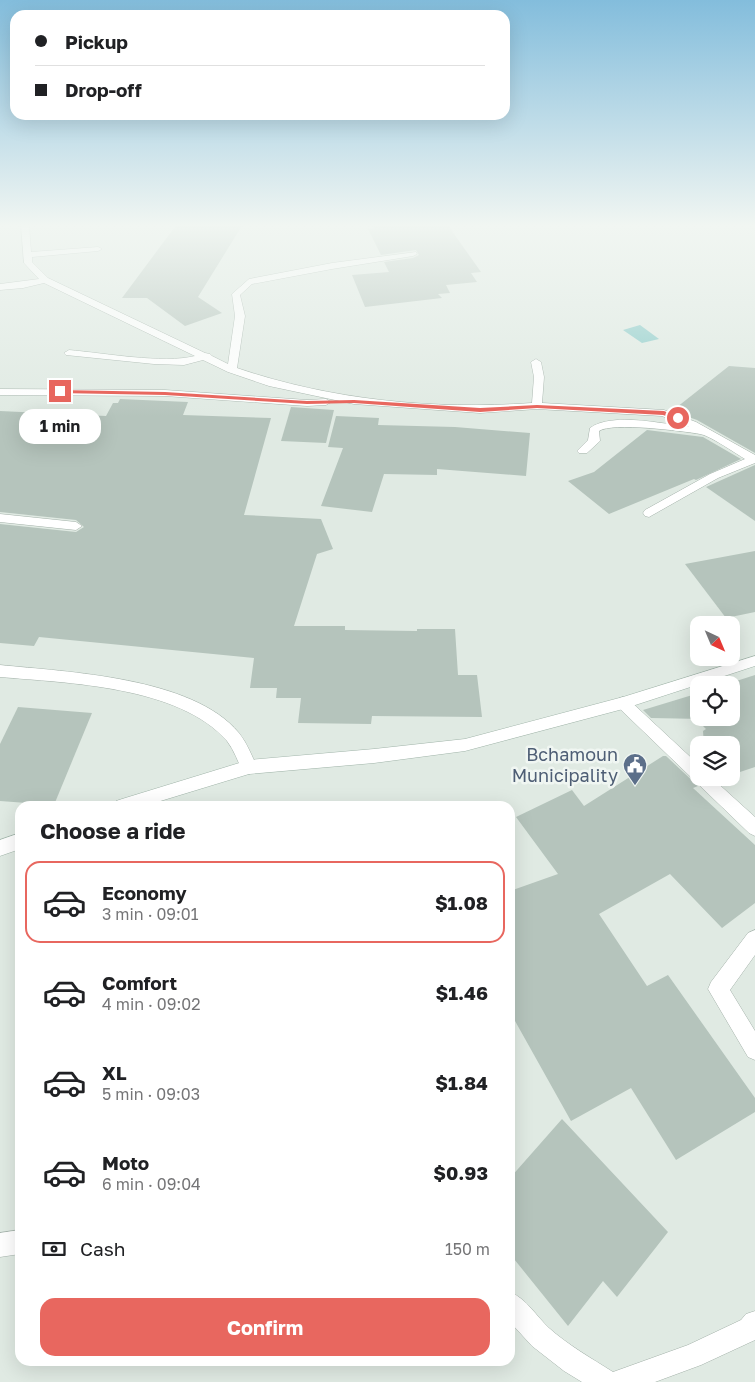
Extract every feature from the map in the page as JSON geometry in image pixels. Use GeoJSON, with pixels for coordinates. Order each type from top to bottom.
{"type":"FeatureCollection","features":[{"type":"Feature","properties":{"kind":"street"},"geometry":{"type":"LineString","coordinates":[[63,288],[207,356],[232,370],[273,384],[354,401]]}},
{"type":"Feature","properties":{"kind":"street"},"geometry":{"type":"LineString","coordinates":[[232,370],[240,316],[236,294],[242,288]]}},
{"type":"Feature","properties":{"kind":"street"},"geometry":{"type":"LineString","coordinates":[[68,353],[154,362],[184,362],[207,356]]}},
{"type":"Feature","properties":{"kind":"street"},"geometry":{"type":"LineString","coordinates":[[536,362],[539,377],[537,406]]}},
{"type":"Feature","properties":{"kind":"street"},"geometry":{"type":"LineString","coordinates":[[0,392],[165,393],[307,403],[354,401],[480,410],[537,406],[664,413],[692,424],[754,460]]}},
{"type":"Feature","properties":{"kind":"street"},"geometry":{"type":"LineString","coordinates":[[583,451],[594,441],[594,430],[601,425],[620,423],[704,432]]}},
{"type":"Feature","properties":{"kind":"street"},"geometry":{"type":"LineString","coordinates":[[649,513],[714,476],[754,460]]}},
{"type":"Feature","properties":{"kind":"street"},"geometry":{"type":"LineString","coordinates":[[0,518],[76,526]]}},
{"type":"Feature","properties":{"kind":"street"},"geometry":{"type":"LineString","coordinates":[[138,801],[248,767],[374,756],[465,745],[623,703],[755,662]]}},
{"type":"Feature","properties":{"kind":"street"},"geometry":{"type":"LineString","coordinates":[[0,671],[87,681],[168,696],[203,713],[232,737],[248,767]]}},
{"type":"Feature","properties":{"kind":"street"},"geometry":{"type":"LineString","coordinates":[[623,703],[690,766]]}},
{"type":"Feature","properties":{"kind":"street"},"geometry":{"type":"LineString","coordinates":[[710,786],[755,828]]}},
{"type":"Feature","properties":{"kind":"street"},"geometry":{"type":"LineString","coordinates":[[0,848],[15,843]]}},
{"type":"Feature","properties":{"kind":"street"},"geometry":{"type":"LineString","coordinates":[[755,939],[718,989],[755,1050]]}},
{"type":"Feature","properties":{"kind":"street"},"geometry":{"type":"LineString","coordinates":[[0,1245],[15,1243]]}},
{"type":"Feature","properties":{"kind":"street"},"geometry":{"type":"LineString","coordinates":[[515,1309],[541,1337],[573,1362],[606,1382]]}},
{"type":"Feature","properties":{"kind":"street"},"geometry":{"type":"LineString","coordinates":[[619,1382],[692,1356],[750,1329],[755,1323]]}},
{"type":"Feature","properties":{"kind":"water"},"geometry":{"type":"Polygon","coordinates":[[[640,325],[659,339],[642,343],[623,330],[640,325]]]}},
{"type":"Feature","properties":{"kind":"building"},"geometry":{"type":"Polygon","coordinates":[[[129,288],[203,288],[198,297],[222,313],[185,326],[147,298],[122,298],[129,288]]]}},
{"type":"Feature","properties":{"kind":"building"},"geometry":{"type":"Polygon","coordinates":[[[357,288],[448,288],[450,293],[438,294],[442,298],[365,307],[357,288]]]}},
{"type":"Feature","properties":{"kind":"building"},"geometry":{"type":"Polygon","coordinates":[[[729,366],[755,368],[755,453],[697,420],[672,411],[729,366]]]}},
{"type":"Feature","properties":{"kind":"building"},"geometry":{"type":"Polygon","coordinates":[[[120,399],[188,402],[183,415],[271,418],[244,515],[321,519],[333,549],[317,554],[294,626],[345,626],[345,630],[417,631],[417,629],[455,629],[458,675],[477,675],[482,717],[372,716],[371,724],[298,723],[301,698],[276,698],[277,688],[250,688],[254,658],[39,637],[34,646],[0,643],[0,524],[76,532],[84,527],[76,520],[0,512],[0,411],[106,416],[113,403],[118,403],[120,399]]]}},
{"type":"Feature","properties":{"kind":"building"},"geometry":{"type":"Polygon","coordinates":[[[291,407],[334,410],[326,443],[281,441],[291,407]]]}},
{"type":"Feature","properties":{"kind":"building"},"geometry":{"type":"Polygon","coordinates":[[[336,416],[379,418],[378,425],[455,427],[530,433],[526,476],[437,469],[437,475],[384,474],[372,512],[321,506],[343,448],[328,447],[336,416]]]}},
{"type":"Feature","properties":{"kind":"building"},"geometry":{"type":"Polygon","coordinates":[[[647,430],[703,437],[741,459],[696,480],[694,479],[609,514],[568,481],[594,472],[647,430]]]}},
{"type":"Feature","properties":{"kind":"building"},"geometry":{"type":"Polygon","coordinates":[[[755,465],[755,521],[706,487],[755,465]]]}},
{"type":"Feature","properties":{"kind":"building"},"geometry":{"type":"Polygon","coordinates":[[[755,551],[755,612],[724,616],[685,564],[755,551]]]}},
{"type":"Feature","properties":{"kind":"building"},"geometry":{"type":"Polygon","coordinates":[[[755,675],[755,767],[740,772],[740,736],[703,736],[703,731],[706,729],[703,726],[740,726],[740,680],[755,675]]]}},
{"type":"Feature","properties":{"kind":"building"},"geometry":{"type":"Polygon","coordinates":[[[690,696],[690,719],[651,718],[643,710],[690,696]]]}},
{"type":"Feature","properties":{"kind":"building"},"geometry":{"type":"Polygon","coordinates":[[[18,707],[92,713],[56,801],[0,801],[0,744],[18,707]]]}},
{"type":"Feature","properties":{"kind":"building"},"geometry":{"type":"Polygon","coordinates":[[[663,756],[666,756],[690,778],[690,786],[698,786],[693,788],[755,845],[755,903],[722,928],[670,874],[599,914],[647,986],[668,975],[755,1098],[755,1112],[676,1160],[631,1088],[571,1121],[515,1021],[515,889],[558,874],[516,817],[572,790],[584,806],[663,756]]]}},
{"type":"Feature","properties":{"kind":"building"},"geometry":{"type":"Polygon","coordinates":[[[562,1119],[668,1232],[617,1297],[603,1281],[568,1326],[515,1260],[515,1172],[562,1119]]]}},
{"type":"Feature","properties":{"kind":"place","name":"Bchamoun Municipality"},"geometry":{"type":"Point","coordinates":[635,786]}},
{"type":"Feature","properties":{"kind":"route"},"geometry":{"type":"LineString","coordinates":[[60,391],[165,393],[307,403],[354,401],[480,410],[537,406],[664,413],[678,418]]}}]}
